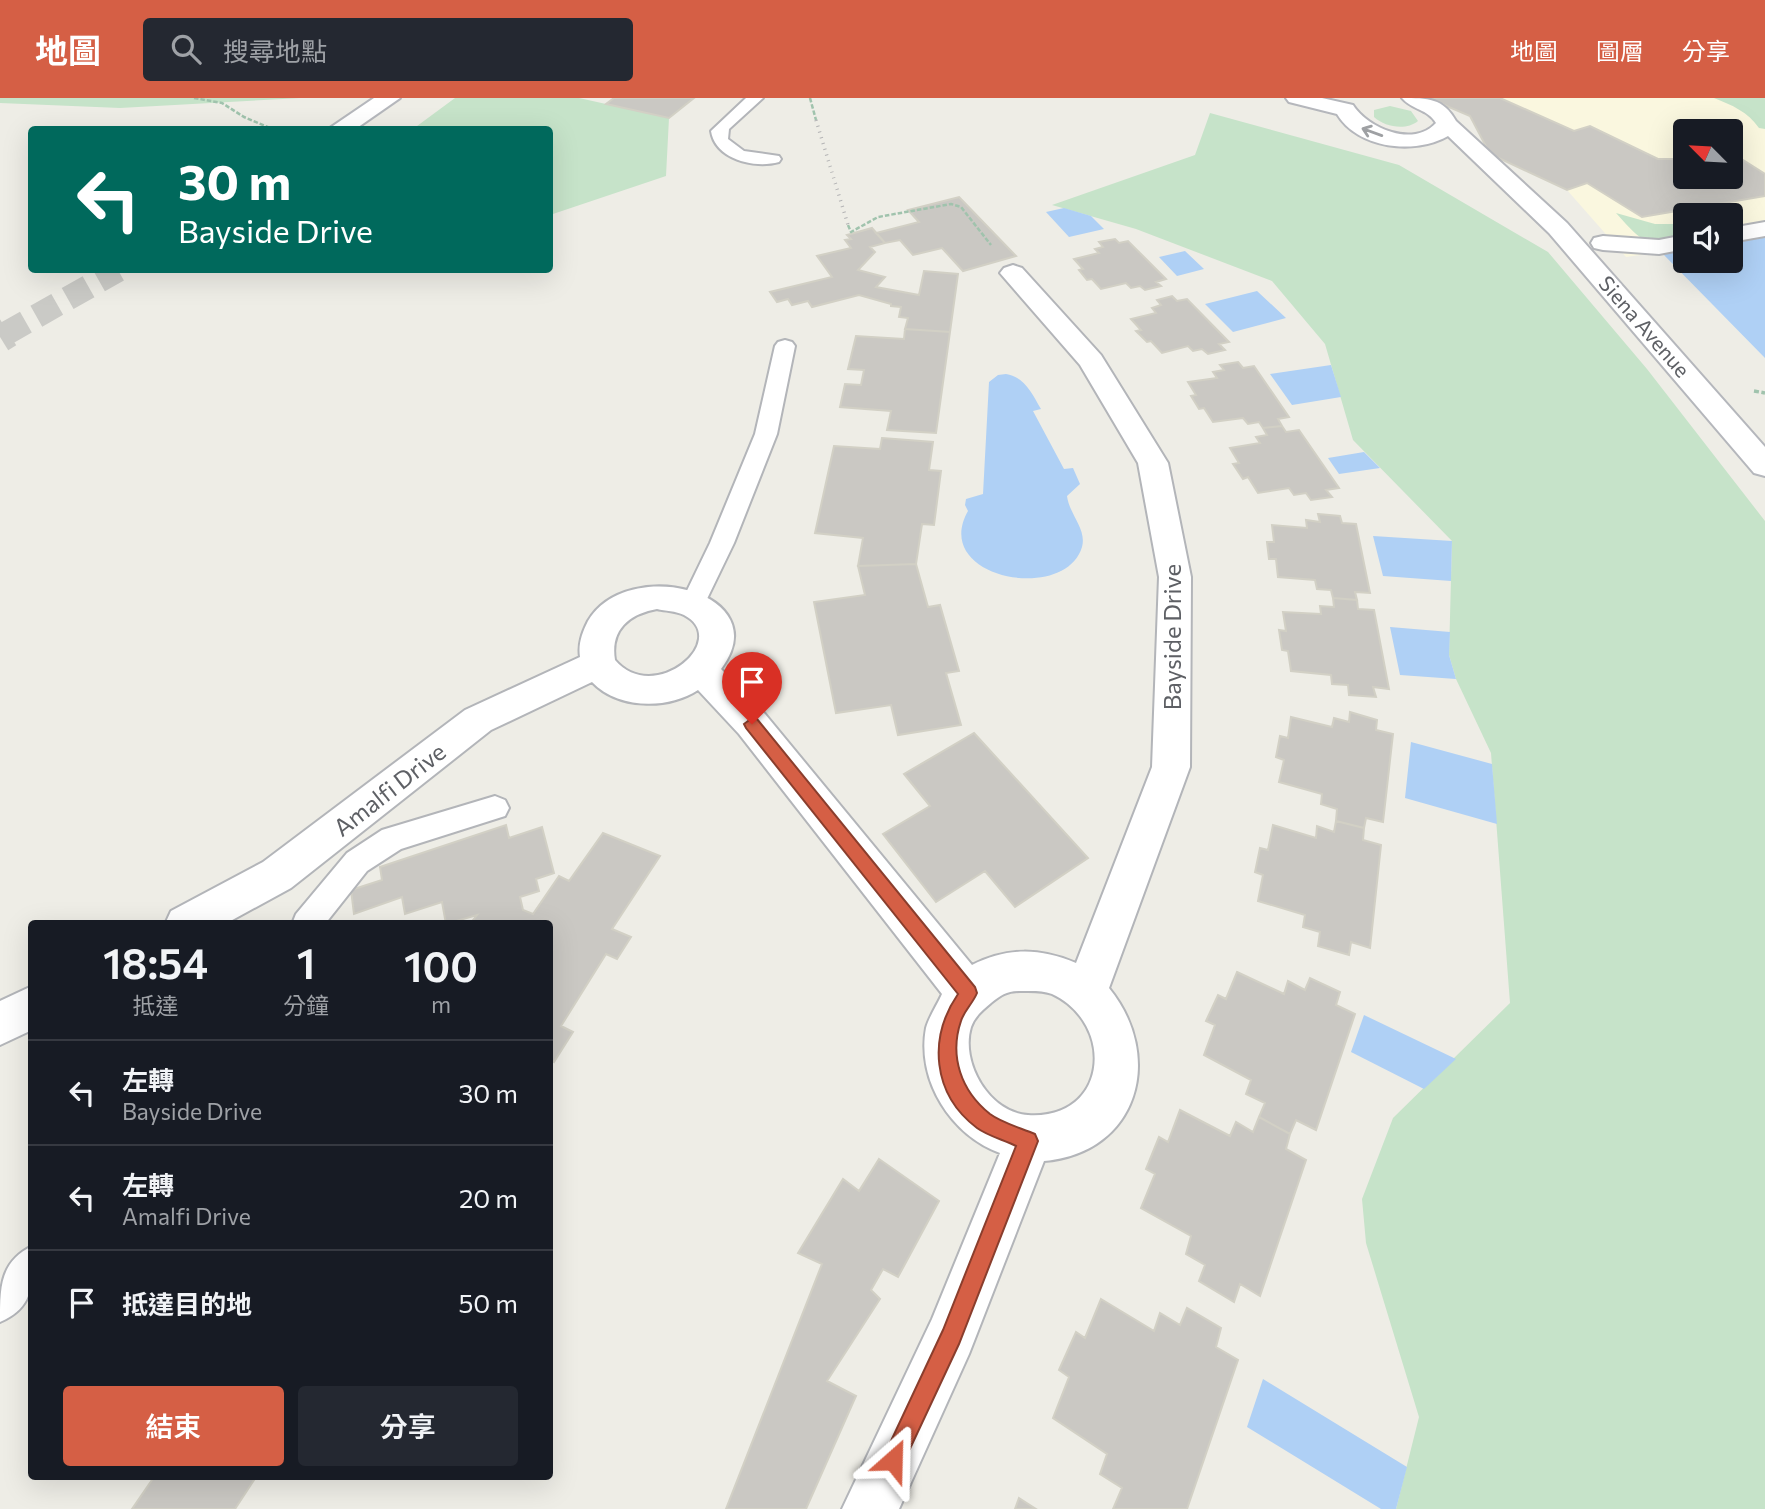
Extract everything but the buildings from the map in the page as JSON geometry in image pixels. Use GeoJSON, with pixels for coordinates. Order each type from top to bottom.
{"type":"FeatureCollection","features":[{"type":"Feature","properties":{"kind":"street"},"geometry":{"type":"LineString","coordinates":[[344,126],[389,98]]}},
{"type":"Feature","properties":{"kind":"street","name":"Siena Avenue"},"geometry":{"type":"LineString","coordinates":[[1296,98],[1351,104],[1354,124],[1364,130],[1408,140],[1454,156],[1518,191]]}},
{"type":"Feature","properties":{"kind":"street","name":"Siena Avenue"},"geometry":{"type":"LineString","coordinates":[[1413,98],[1440,111],[1447,124],[1558,228],[1765,466]]}},
{"type":"Feature","properties":{"kind":"street","name":"Siena Avenue"},"geometry":{"type":"LineString","coordinates":[[1408,140],[1435,136],[1444,131],[1447,124]]}},
{"type":"Feature","properties":{"kind":"street"},"geometry":{"type":"LineString","coordinates":[[1743,232],[1765,229]]}},
{"type":"Feature","properties":{"kind":"street"},"geometry":{"type":"LineString","coordinates":[[1603,243],[1659,247],[1673,244]]}},
{"type":"Feature","properties":{"kind":"street","name":"Bayside Drive"},"geometry":{"type":"LineString","coordinates":[[1013,273],[1091,360],[1153,463],[1175,578],[1171,767],[1086,993]]}},
{"type":"Feature","properties":{"kind":"street"},"geometry":{"type":"LineString","coordinates":[[657,597],[676,598],[693,603],[712,619],[716,626],[718,641],[712,656],[701,671],[684,682],[643,690],[624,686],[607,677],[598,664],[594,650],[597,635],[606,620],[620,609],[638,601],[657,597]]}},
{"type":"Feature","properties":{"kind":"street","name":"Amalfi Drive"},"geometry":{"type":"LineString","coordinates":[[193,920],[277,875],[478,720],[598,664]]}},
{"type":"Feature","properties":{"kind":"street"},"geometry":{"type":"LineString","coordinates":[[701,671],[752,724],[968,993]]}},
{"type":"Feature","properties":{"kind":"street"},"geometry":{"type":"LineString","coordinates":[[1013,971],[1039,971],[1064,979],[1086,993],[1104,1014],[1115,1040],[1118,1066],[1112,1093],[1097,1115],[1074,1132],[1047,1140],[1028,1141],[985,1122],[963,1100],[949,1072],[946,1043],[953,1016],[968,993],[989,978],[1013,971]]}},
{"type":"Feature","properties":{"kind":"street"},"geometry":{"type":"LineString","coordinates":[[0,1024],[28,1009]]}},
{"type":"Feature","properties":{"kind":"street"},"geometry":{"type":"LineString","coordinates":[[870,1509],[951,1336],[1028,1141]]}},
{"type":"Feature","properties":{"kind":"lane"},"geometry":{"type":"LineString","coordinates":[[755,98],[719,131],[720,141],[724,147],[744,156],[773,159]]}},
{"type":"Feature","properties":{"kind":"lane"},"geometry":{"type":"LineString","coordinates":[[693,603],[712,566],[766,434],[785,346]]}},
{"type":"Feature","properties":{"kind":"lane"},"geometry":{"type":"LineString","coordinates":[[310,920],[357,862],[392,839],[495,807]]}},
{"type":"Feature","properties":{"kind":"lane"},"geometry":{"type":"LineString","coordinates":[[0,1303],[28,1269]]}},
{"type":"Feature","properties":{"kind":"path"},"geometry":{"type":"LineString","coordinates":[[194,98],[222,103],[265,126]]}},
{"type":"Feature","properties":{"kind":"path"},"geometry":{"type":"LineString","coordinates":[[810,98],[816,120]]}},
{"type":"Feature","properties":{"kind":"path"},"geometry":{"type":"LineString","coordinates":[[848,225],[851,232],[878,216],[907,209],[951,204],[961,207],[1013,273]]}},
{"type":"Feature","properties":{"kind":"shaded area"},"geometry":{"type":"Polygon","coordinates":[[[1428,98],[1765,98],[1765,237],[1743,240],[1743,203],[1673,203],[1673,251],[1626,257],[1567,190],[1490,154],[1470,116],[1428,98]]]}},
{"type":"Feature","properties":{"kind":"green space"},"geometry":{"type":"Polygon","coordinates":[[[0,98],[301,98],[120,108],[0,103],[0,98]]]}},
{"type":"Feature","properties":{"kind":"green space"},"geometry":{"type":"Polygon","coordinates":[[[455,98],[579,98],[669,118],[666,176],[553,214],[553,126],[417,126],[455,98]]]}},
{"type":"Feature","properties":{"kind":"green space"},"geometry":{"type":"Polygon","coordinates":[[[1714,98],[1765,98],[1765,129],[1759,128],[1739,110],[1714,98]]]}},
{"type":"Feature","properties":{"kind":"green space"},"geometry":{"type":"Polygon","coordinates":[[[1390,106],[1411,111],[1418,121],[1408,126],[1396,126],[1374,117],[1374,110],[1390,106]]]}},
{"type":"Feature","properties":{"kind":"green space"},"geometry":{"type":"Polygon","coordinates":[[[1210,113],[1399,165],[1548,252],[1647,369],[1765,521],[1765,1509],[1396,1509],[1419,1417],[1366,1243],[1362,1199],[1393,1118],[1510,1003],[1491,753],[1456,679],[1449,655],[1452,541],[1353,440],[1325,344],[1272,281],[1136,229],[1052,205],[1195,155],[1210,113]]]}},
{"type":"Feature","properties":{"kind":"green space"},"geometry":{"type":"Polygon","coordinates":[[[1616,213],[1655,224],[1673,224],[1673,238],[1652,240],[1633,232],[1616,213]]]}},
{"type":"Feature","properties":{"kind":"water"},"geometry":{"type":"Polygon","coordinates":[[[1064,208],[1091,216],[1104,229],[1069,237],[1046,212],[1064,208]]]}},
{"type":"Feature","properties":{"kind":"water"},"geometry":{"type":"Polygon","coordinates":[[[1765,237],[1765,358],[1682,273],[1743,273],[1743,240],[1765,237]]]}},
{"type":"Feature","properties":{"kind":"water"},"geometry":{"type":"Polygon","coordinates":[[[1185,251],[1204,269],[1177,276],[1159,257],[1185,251]]]}},
{"type":"Feature","properties":{"kind":"water"},"geometry":{"type":"Polygon","coordinates":[[[1673,251],[1673,264],[1662,253],[1673,251]]]}},
{"type":"Feature","properties":{"kind":"water"},"geometry":{"type":"Polygon","coordinates":[[[1257,291],[1286,318],[1233,332],[1205,304],[1257,291]]]}},
{"type":"Feature","properties":{"kind":"water"},"geometry":{"type":"Polygon","coordinates":[[[1331,365],[1341,397],[1292,405],[1270,374],[1331,365]]]}},
{"type":"Feature","properties":{"kind":"water"},"geometry":{"type":"Polygon","coordinates":[[[1006,374],[1023,382],[1031,392],[1041,409],[1033,411],[1064,469],[1073,468],[1080,484],[1067,496],[1082,534],[1082,547],[1071,565],[1052,575],[1028,578],[1004,576],[983,567],[967,553],[961,534],[968,511],[966,499],[983,494],[989,382],[998,375],[1006,374]]]}},
{"type":"Feature","properties":{"kind":"water"},"geometry":{"type":"Polygon","coordinates":[[[1364,452],[1380,468],[1339,474],[1328,458],[1364,452]]]}},
{"type":"Feature","properties":{"kind":"water"},"geometry":{"type":"Polygon","coordinates":[[[1373,536],[1452,541],[1451,581],[1383,576],[1373,536]]]}},
{"type":"Feature","properties":{"kind":"water"},"geometry":{"type":"Polygon","coordinates":[[[1390,627],[1450,632],[1449,655],[1456,679],[1400,675],[1390,627]]]}},
{"type":"Feature","properties":{"kind":"water"},"geometry":{"type":"Polygon","coordinates":[[[1411,742],[1492,764],[1497,824],[1405,798],[1411,742]]]}},
{"type":"Feature","properties":{"kind":"water"},"geometry":{"type":"Polygon","coordinates":[[[1364,1015],[1456,1059],[1424,1089],[1351,1052],[1364,1015]]]}},
{"type":"Feature","properties":{"kind":"water"},"geometry":{"type":"Polygon","coordinates":[[[1263,1379],[1407,1467],[1396,1509],[1381,1509],[1247,1427],[1263,1379]]]}},
{"type":"Feature","properties":{"kind":"tunnel"},"geometry":{"type":"LineString","coordinates":[[5,334],[113,273]]}},
{"type":"Feature","properties":{"kind":"tunnel"},"geometry":{"type":"LineString","coordinates":[[0,337],[8,332]]}},
{"type":"Feature","properties":{"kind":"railway"},"geometry":{"type":"LineString","coordinates":[[816,120],[848,225]]}},
{"type":"Feature","properties":{"kind":"route"},"geometry":{"type":"LineString","coordinates":[[752,724],[968,993],[953,1016],[946,1043],[949,1072],[963,1100],[985,1122],[1028,1141],[951,1336],[893,1460]]}}]}
